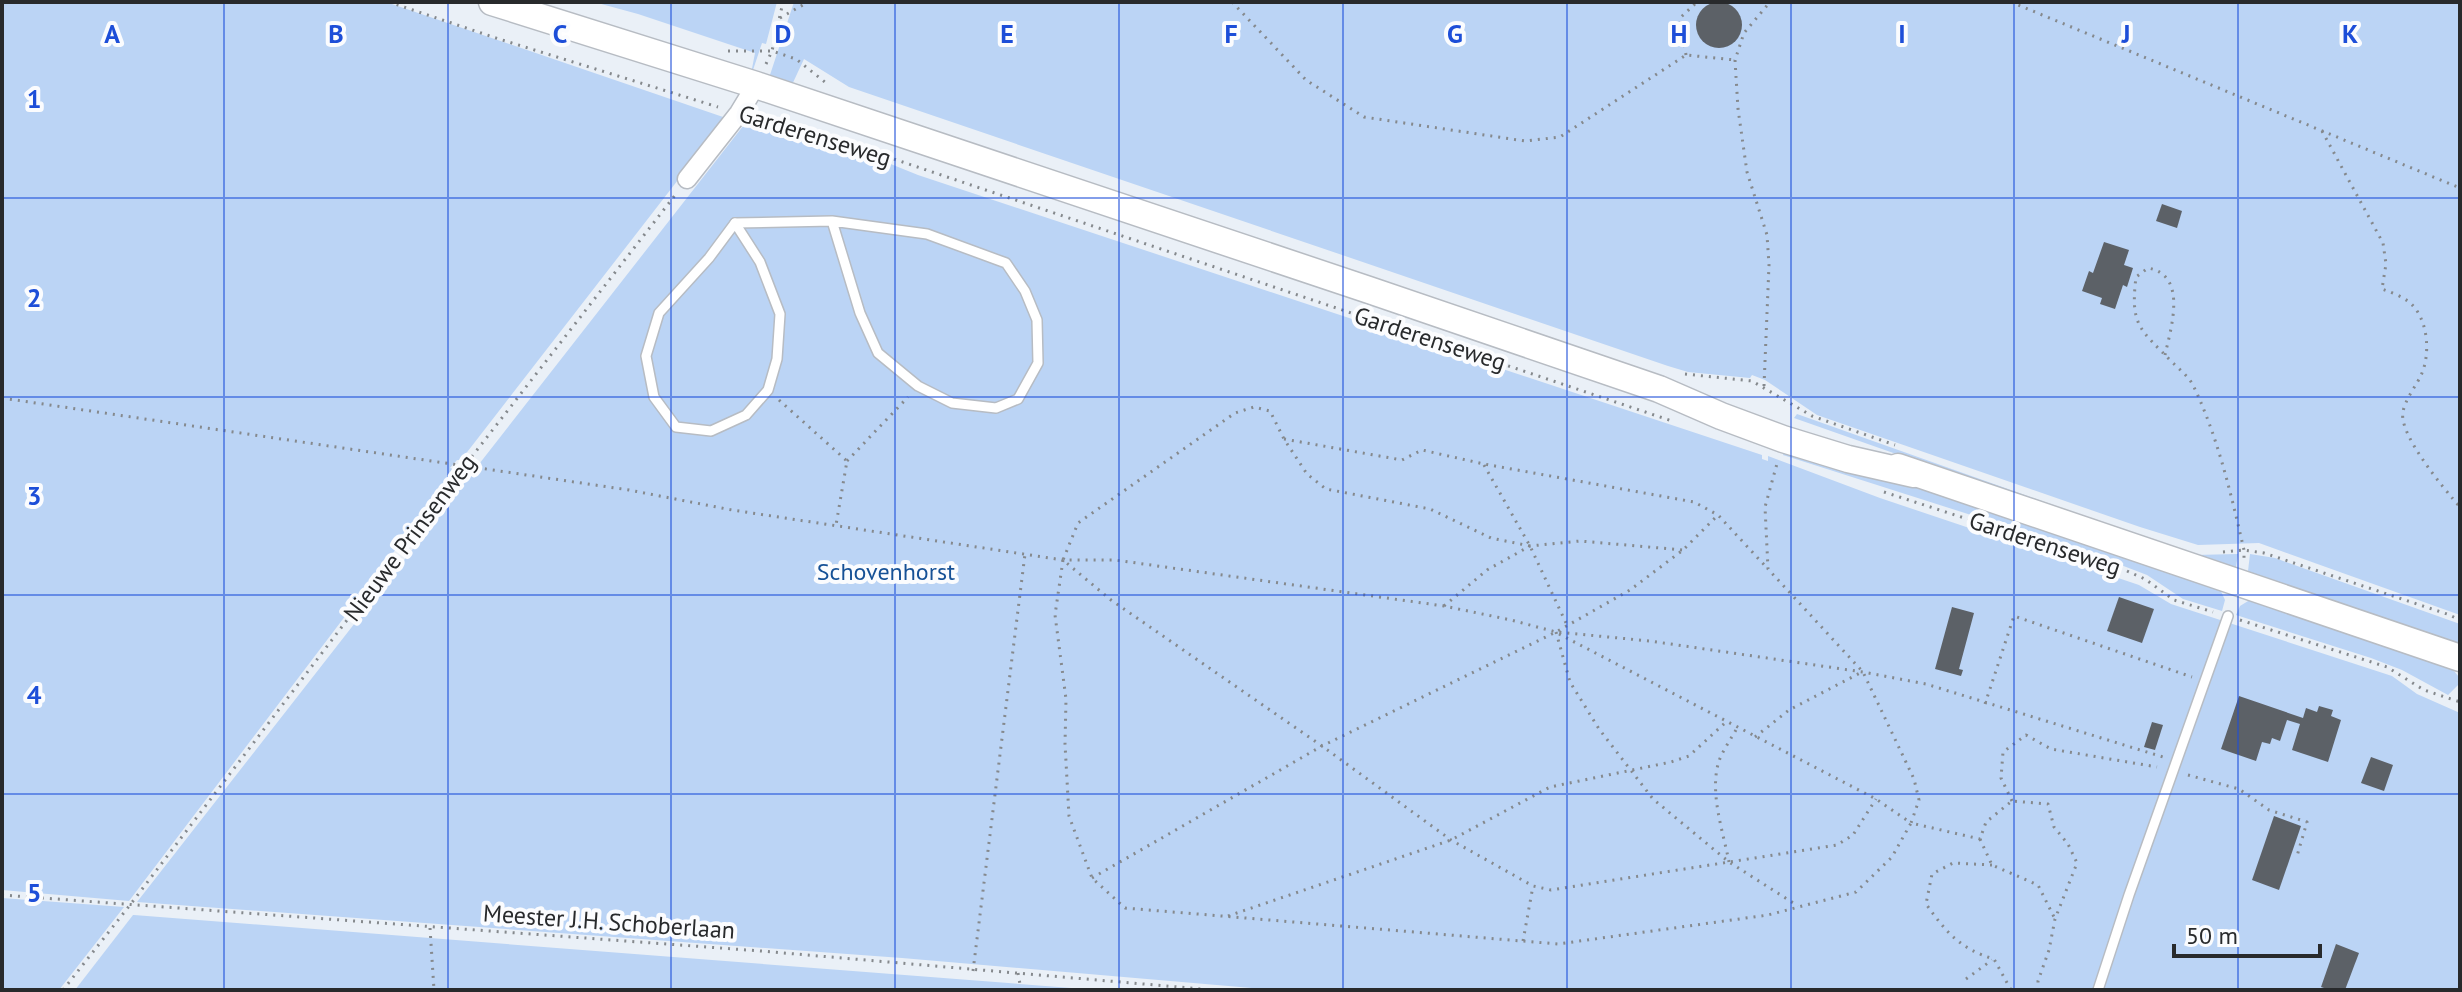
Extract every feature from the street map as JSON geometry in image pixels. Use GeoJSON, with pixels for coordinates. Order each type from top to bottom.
{"type":"FeatureCollection","features":[{"type":"Feature","properties":{"kind":"main road","name":"Garderenseweg"},"geometry":{"type":"LineString","coordinates":[[492,2],[756,85],[1659,389],[1788,423],[1914,474],[2460,658]]}},
{"type":"Feature","properties":{"kind":"street"},"geometry":{"type":"LineString","coordinates":[[687,179],[739,113],[756,85]]}},
{"type":"Feature","properties":{"kind":"lane"},"geometry":{"type":"LineString","coordinates":[[735,223],[832,221],[927,234],[1006,263],[1025,291],[1037,320],[1038,363],[1018,399],[996,408],[952,403],[918,386],[878,353],[860,313],[832,221]]}},
{"type":"Feature","properties":{"kind":"lane"},"geometry":{"type":"LineString","coordinates":[[735,223],[760,262],[780,314],[777,359],[768,390],[746,415],[711,431],[676,427],[654,397],[646,356],[659,313],[709,258],[735,223]]}},
{"type":"Feature","properties":{"kind":"lane"},"geometry":{"type":"LineString","coordinates":[[2098,990],[2228,616]]}},
{"type":"Feature","properties":{"kind":"path","name":"Garderenseweg"},"geometry":{"type":"LineString","coordinates":[[389,2],[496,38],[879,154],[1682,425]]}},
{"type":"Feature","properties":{"kind":"path"},"geometry":{"type":"LineString","coordinates":[[772,51],[783,2]]}},
{"type":"Feature","properties":{"kind":"path"},"geometry":{"type":"LineString","coordinates":[[779,19],[808,2]]}},
{"type":"Feature","properties":{"kind":"path"},"geometry":{"type":"LineString","coordinates":[[1232,2],[1306,80],[1364,117],[1525,141],[1560,137],[1686,55],[1735,60]]}},
{"type":"Feature","properties":{"kind":"path"},"geometry":{"type":"LineString","coordinates":[[1686,55],[1680,18],[1697,2]]}},
{"type":"Feature","properties":{"kind":"path"},"geometry":{"type":"LineString","coordinates":[[1764,386],[1769,265],[1767,235],[1747,172],[1735,60],[1744,33],[1770,2]]}},
{"type":"Feature","properties":{"kind":"path"},"geometry":{"type":"LineString","coordinates":[[2011,2],[2460,188]]}},
{"type":"Feature","properties":{"kind":"path"},"geometry":{"type":"LineString","coordinates":[[2322,131],[2383,243],[2386,264],[2382,289],[2414,307],[2424,325],[2427,354],[2424,369],[2402,413],[2405,429],[2433,476],[2460,507]]}},
{"type":"Feature","properties":{"kind":"path","name":"Nieuwe Prinsenweg"},"geometry":{"type":"LineString","coordinates":[[63,990],[687,179]]}},
{"type":"Feature","properties":{"kind":"path"},"geometry":{"type":"LineString","coordinates":[[2165,355],[2168,343],[2173,319],[2174,295],[2159,270],[2148,268],[2136,277],[2133,303],[2137,323],[2149,338],[2160,349],[2170,359],[2191,381],[2218,448],[2244,550],[2288,560],[2460,620]]}},
{"type":"Feature","properties":{"kind":"path"},"geometry":{"type":"LineString","coordinates":[[836,525],[847,461],[918,386]]}},
{"type":"Feature","properties":{"kind":"path"},"geometry":{"type":"LineString","coordinates":[[768,390],[847,461]]}},
{"type":"Feature","properties":{"kind":"path"},"geometry":{"type":"LineString","coordinates":[[2,398],[629,490],[732,510],[1063,560],[1115,560],[1444,606],[1556,632],[1650,641],[1926,684],[2239,789],[2269,810],[2307,822],[2297,856]]}},
{"type":"Feature","properties":{"kind":"path"},"geometry":{"type":"LineString","coordinates":[[1284,439],[1402,460],[1422,450],[1694,502],[1718,515],[1863,672],[1914,779],[1919,800],[1911,823],[1892,857],[1856,892],[1740,919],[1558,944],[1125,908],[1092,878],[1069,816],[1066,699],[1055,615],[1063,560],[1078,523],[1235,413],[1254,407],[1270,411],[1284,439],[1307,474],[1326,489],[1430,509],[1491,538],[1516,545],[1580,541],[1683,550]]}},
{"type":"Feature","properties":{"kind":"path"},"geometry":{"type":"LineString","coordinates":[[1484,464],[1530,546],[1567,625]]}},
{"type":"Feature","properties":{"kind":"path"},"geometry":{"type":"LineString","coordinates":[[1768,569],[1765,507],[1776,465]]}},
{"type":"Feature","properties":{"kind":"path","name":"Garderenseweg"},"geometry":{"type":"LineString","coordinates":[[1885,493],[2100,562]]}},
{"type":"Feature","properties":{"kind":"path"},"geometry":{"type":"LineString","coordinates":[[1092,878],[1322,746],[1556,632],[1630,590],[1683,550],[1718,515]]}},
{"type":"Feature","properties":{"kind":"path"},"geometry":{"type":"LineString","coordinates":[[1444,606],[1487,570],[1530,546]]}},
{"type":"Feature","properties":{"kind":"path"},"geometry":{"type":"LineString","coordinates":[[973,971],[1025,554]]}},
{"type":"Feature","properties":{"kind":"path"},"geometry":{"type":"LineString","coordinates":[[1063,560],[1111,600],[1322,746],[1451,840],[1533,886],[1551,890],[1837,845],[1853,835],[1876,799]]}},
{"type":"Feature","properties":{"kind":"path","name":"Garderenseweg"},"geometry":{"type":"LineString","coordinates":[[2125,570],[2145,579],[2174,600],[2387,667],[2424,690],[2460,702]]}},
{"type":"Feature","properties":{"kind":"path"},"geometry":{"type":"LineString","coordinates":[[1985,704],[2014,616],[2205,682]]}},
{"type":"Feature","properties":{"kind":"path"},"geometry":{"type":"LineString","coordinates":[[1556,632],[1876,799],[1911,823],[1980,839]]}},
{"type":"Feature","properties":{"kind":"path"},"geometry":{"type":"LineString","coordinates":[[1556,632],[1570,682],[1599,729],[1653,799],[1729,862],[1800,907]]}},
{"type":"Feature","properties":{"kind":"path"},"geometry":{"type":"LineString","coordinates":[[1755,737],[1789,710],[1863,672]]}},
{"type":"Feature","properties":{"kind":"path"},"geometry":{"type":"LineString","coordinates":[[1224,917],[1451,840],[1550,787],[1689,756],[1726,722]]}},
{"type":"Feature","properties":{"kind":"path"},"geometry":{"type":"LineString","coordinates":[[1729,862],[1718,808],[1716,772],[1720,758],[1737,728]]}},
{"type":"Feature","properties":{"kind":"path"},"geometry":{"type":"LineString","coordinates":[[2012,801],[2001,778],[2003,752],[2026,735],[2051,749],[2176,766]]}},
{"type":"Feature","properties":{"kind":"path"},"geometry":{"type":"LineString","coordinates":[[1992,865],[1980,839],[1986,822],[2012,801],[2048,804],[2054,827],[2068,844],[2077,863],[2055,919],[2038,990]]}},
{"type":"Feature","properties":{"kind":"path"},"geometry":{"type":"LineString","coordinates":[[2011,990],[1994,959],[1975,953],[1947,934],[1926,904],[1932,874],[1953,863],[1992,865],[2038,885],[2055,919]]}},
{"type":"Feature","properties":{"kind":"path"},"geometry":{"type":"LineString","coordinates":[[1523,941],[1533,886]]}},
{"type":"Feature","properties":{"kind":"path","name":"Meester J.H. Schoberlaan"},"geometry":{"type":"LineString","coordinates":[[2,895],[761,951],[1213,990]]}},
{"type":"Feature","properties":{"kind":"path"},"geometry":{"type":"LineString","coordinates":[[430,928],[434,990]]}},
{"type":"Feature","properties":{"kind":"path"},"geometry":{"type":"LineString","coordinates":[[1966,979],[1994,959]]}},
{"type":"Feature","properties":{"kind":"path"},"geometry":{"type":"LineString","coordinates":[[1018,973],[1021,990]]}},
{"type":"Feature","properties":{"kind":"green space"},"geometry":{"type":"Polygon","coordinates":[[[2,2],[386,2],[726,118],[461,460],[450,468],[456,470],[129,901],[2,890],[2,2]]]}},
{"type":"Feature","properties":{"kind":"green space"},"geometry":{"type":"Polygon","coordinates":[[[594,2],[777,2],[766,44],[762,43],[750,79],[755,53],[594,2]]]}},
{"type":"Feature","properties":{"kind":"green space"},"geometry":{"type":"Polygon","coordinates":[[[794,2],[2460,2],[2460,615],[2259,543],[2198,545],[2140,527],[1817,415],[1765,380],[1752,375],[1750,378],[1688,372],[1668,366],[849,87],[804,59],[790,89],[767,84],[794,2]]]}},
{"type":"Feature","properties":{"kind":"green space","name":"Schovenhorst"},"geometry":{"type":"Polygon","coordinates":[[[747,121],[856,150],[918,175],[1762,455],[1762,459],[1768,461],[1768,456],[1880,498],[2139,585],[2171,604],[2392,676],[2417,694],[2460,713],[2460,990],[1276,990],[902,958],[137,902],[747,121]]]}},
{"type":"Feature","properties":{"kind":"green space"},"geometry":{"type":"Polygon","coordinates":[[[1797,414],[2194,555],[2238,554],[2236,567],[2231,572],[1794,418],[1797,414]]]}},
{"type":"Feature","properties":{"kind":"green space"},"geometry":{"type":"Polygon","coordinates":[[[1785,447],[2127,554],[2219,587],[2225,600],[2222,611],[2183,599],[2147,575],[2087,552],[1783,455],[1785,447]]]}},
{"type":"Feature","properties":{"kind":"green space"},"geometry":{"type":"Polygon","coordinates":[[[2250,554],[2275,558],[2460,624],[2460,648],[2252,578],[2248,571],[2250,554]]]}},
{"type":"Feature","properties":{"kind":"green space"},"geometry":{"type":"Polygon","coordinates":[[[2253,598],[2456,667],[2454,671],[2460,683],[2448,695],[2402,670],[2371,658],[2236,615],[2240,606],[2253,598]]]}},
{"type":"Feature","properties":{"kind":"green space"},"geometry":{"type":"Polygon","coordinates":[[[2,898],[124,907],[59,990],[2,990],[2,898]]]}},
{"type":"Feature","properties":{"kind":"green space"},"geometry":{"type":"Polygon","coordinates":[[[134,915],[1097,990],[75,990],[134,915]]]}},
{"type":"Feature","properties":{"kind":"building"},"geometry":{"type":"Polygon","coordinates":[[[1719,2],[1736,8],[1742,25],[1736,42],[1719,48],[1702,42],[1696,25],[1702,8],[1719,2]]]}},
{"type":"Feature","properties":{"kind":"building"},"geometry":{"type":"Polygon","coordinates":[[[2162,204],[2182,211],[2177,228],[2156,221],[2162,204]]]}},
{"type":"Feature","properties":{"kind":"building"},"geometry":{"type":"Polygon","coordinates":[[[2104,242],[2129,250],[2124,265],[2133,268],[2115,309],[2100,304],[2102,298],[2082,291],[2089,271],[2093,273],[2104,242]]]}},
{"type":"Feature","properties":{"kind":"building"},"geometry":{"type":"Polygon","coordinates":[[[2119,597],[2154,609],[2142,643],[2107,631],[2119,597]]]}},
{"type":"Feature","properties":{"kind":"building"},"geometry":{"type":"Polygon","coordinates":[[[1952,607],[1974,613],[1959,669],[1963,670],[1961,676],[1935,669],[1952,607]]]}},
{"type":"Feature","properties":{"kind":"building"},"geometry":{"type":"Polygon","coordinates":[[[2239,696],[2303,718],[2306,708],[2317,712],[2319,706],[2333,710],[2331,716],[2341,720],[2328,762],[2292,750],[2300,724],[2287,720],[2280,741],[2272,738],[2270,744],[2262,742],[2256,761],[2221,749],[2239,696]]]}},
{"type":"Feature","properties":{"kind":"building"},"geometry":{"type":"Polygon","coordinates":[[[2152,722],[2163,725],[2155,750],[2144,747],[2152,722]]]}},
{"type":"Feature","properties":{"kind":"building"},"geometry":{"type":"Polygon","coordinates":[[[2371,757],[2393,765],[2384,791],[2361,783],[2371,757]]]}},
{"type":"Feature","properties":{"kind":"building"},"geometry":{"type":"Polygon","coordinates":[[[2274,816],[2301,826],[2279,890],[2252,880],[2274,816]]]}},
{"type":"Feature","properties":{"kind":"building"},"geometry":{"type":"Polygon","coordinates":[[[2336,944],[2359,953],[2345,990],[2321,987],[2336,944]]]}}]}
